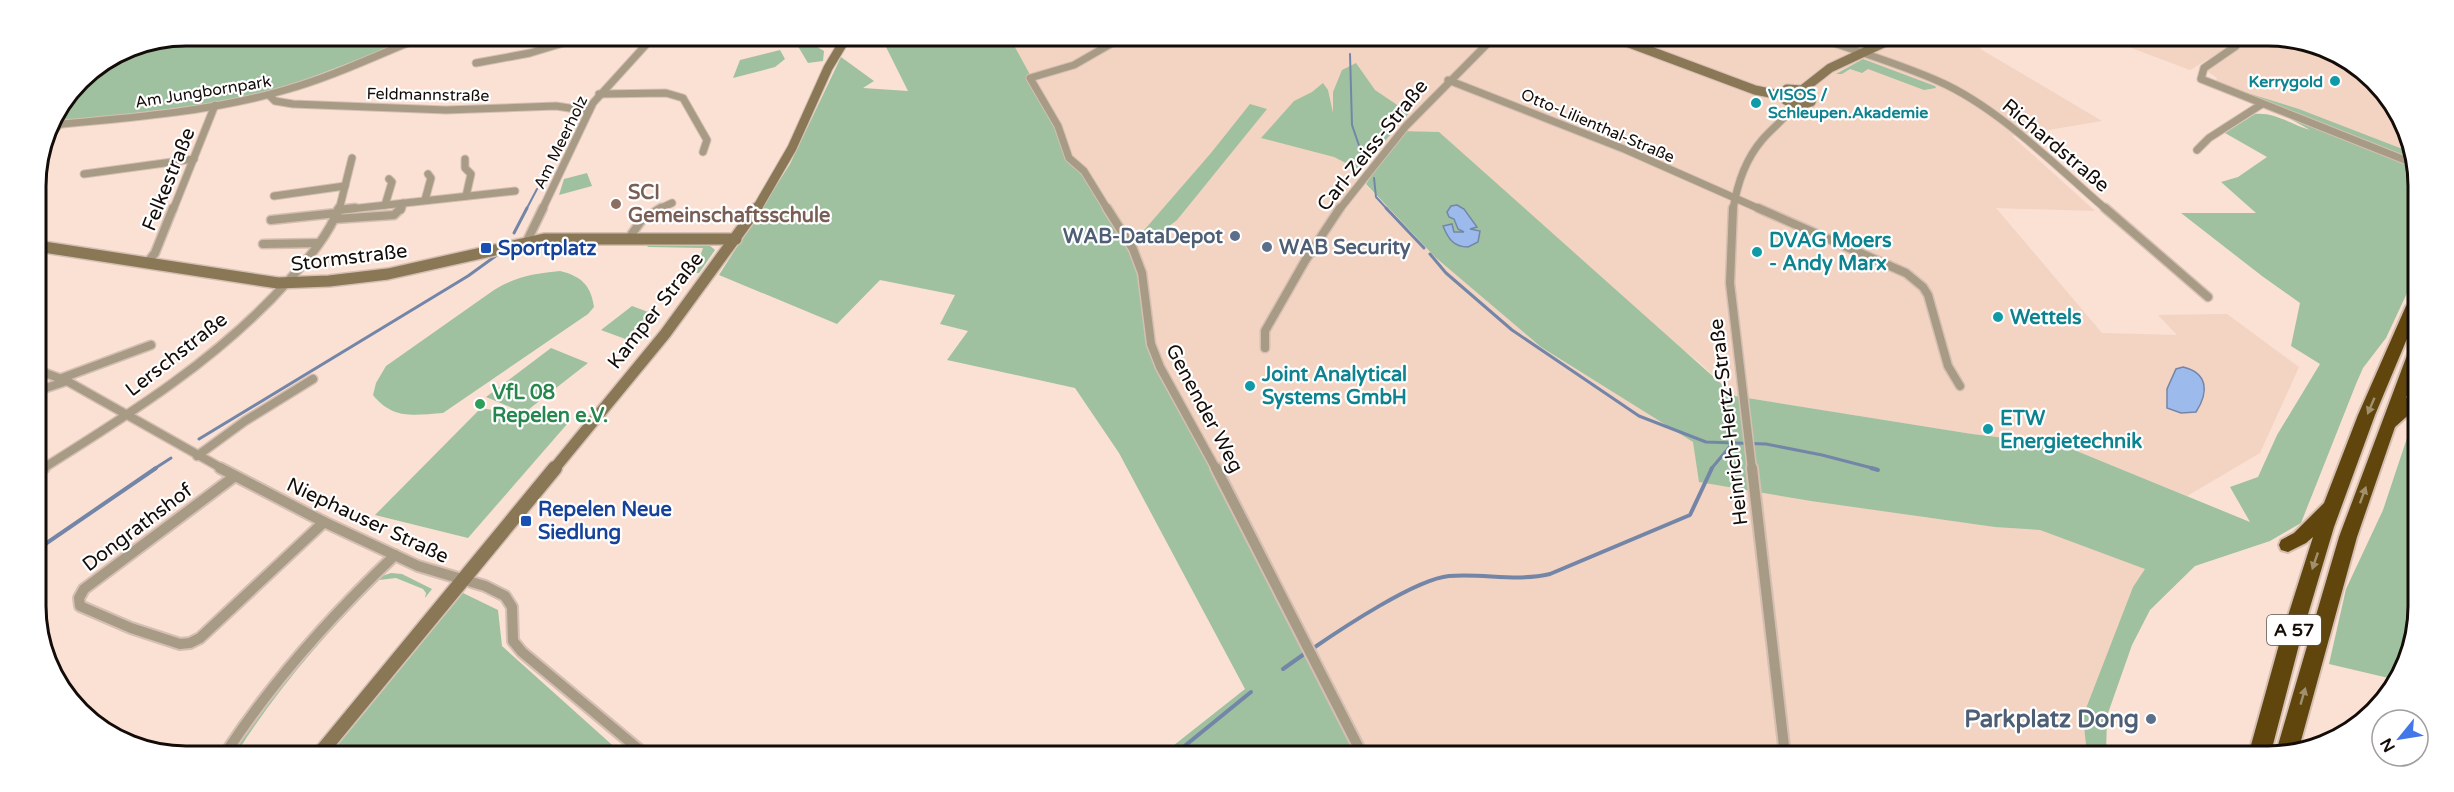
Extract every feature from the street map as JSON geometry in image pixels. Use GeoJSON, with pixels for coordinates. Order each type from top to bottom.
{"type":"FeatureCollection","features":[{"type":"Feature","properties":{"kind":"highway","name":"A 57"},"geometry":{"type":"LineString","coordinates":[[2262,745],[2310,575],[2364,424],[2408,320]]}},
{"type":"Feature","properties":{"kind":"highway","name":"A 57"},"geometry":{"type":"LineString","coordinates":[[2289,744],[2348,537],[2408,374]]}},
{"type":"Feature","properties":{"kind":"highway"},"geometry":{"type":"LineString","coordinates":[[2387,429],[2408,406]]}},
{"type":"Feature","properties":{"kind":"highway"},"geometry":{"type":"LineString","coordinates":[[2288,545],[2300,538],[2334,506]]}},
{"type":"Feature","properties":{"kind":"street","name":"Carl-Zeiss-Straße"},"geometry":{"type":"LineString","coordinates":[[1265,348],[1265,331],[1331,220],[1372,166],[1448,80],[1484,46]]}},
{"type":"Feature","properties":{"kind":"street"},"geometry":{"type":"LineString","coordinates":[[1638,46],[1755,90],[1780,95],[1794,104],[1804,105],[1811,102],[1811,96],[1802,90],[1787,89],[1780,95]]}},
{"type":"Feature","properties":{"kind":"street","name":"Richardstraße"},"geometry":{"type":"LineString","coordinates":[[1842,46],[1939,81],[1990,111],[2208,297]]}},
{"type":"Feature","properties":{"kind":"street"},"geometry":{"type":"LineString","coordinates":[[1802,90],[1830,69],[1876,46]]}},
{"type":"Feature","properties":{"kind":"street"},"geometry":{"type":"LineString","coordinates":[[2236,46],[2204,68],[2201,79],[2405,160]]}},
{"type":"Feature","properties":{"kind":"street","name":"Am Jungbornpark"},"geometry":{"type":"LineString","coordinates":[[61,124],[215,105],[269,95],[319,79],[398,47]]}},
{"type":"Feature","properties":{"kind":"street"},"geometry":{"type":"LineString","coordinates":[[476,63],[550,47]]}},
{"type":"Feature","properties":{"kind":"street","name":"Am Meerholz"},"geometry":{"type":"LineString","coordinates":[[527,241],[599,94],[644,47]]}},
{"type":"Feature","properties":{"kind":"street","name":"Kamper Straße"},"geometry":{"type":"LineString","coordinates":[[326,746],[665,334],[736,239],[792,148],[828,68],[841,47]]}},
{"type":"Feature","properties":{"kind":"street","name":"Genender Weg"},"geometry":{"type":"LineString","coordinates":[[1106,47],[1074,64],[1030,78],[1058,126],[1069,158],[1084,171],[1133,249],[1142,273],[1151,344],[1160,367],[1226,487],[1253,545],[1358,745]]}},
{"type":"Feature","properties":{"kind":"street","name":"Otto-Lilienthal-Straße"},"geometry":{"type":"LineString","coordinates":[[1448,80],[1534,112],[1893,266],[1914,278],[1928,295],[1948,366],[1960,386]]}},
{"type":"Feature","properties":{"kind":"street"},"geometry":{"type":"LineString","coordinates":[[599,94],[666,93],[683,98],[707,140],[704,152]]}},
{"type":"Feature","properties":{"kind":"street","name":"Feldmannstraße"},"geometry":{"type":"LineString","coordinates":[[269,95],[275,101],[286,104],[446,110],[556,106],[589,111]]}},
{"type":"Feature","properties":{"kind":"street","name":"Heinrich-Hertz-Straße"},"geometry":{"type":"LineString","coordinates":[[1784,745],[1730,283],[1729,228],[1747,162],[1768,132],[1790,114],[1794,104]]}},
{"type":"Feature","properties":{"kind":"street"},"geometry":{"type":"LineString","coordinates":[[2198,150],[2209,138],[2262,104]]}},
{"type":"Feature","properties":{"kind":"street","name":"Felkestraße"},"geometry":{"type":"LineString","coordinates":[[148,262],[155,253],[215,105]]}},
{"type":"Feature","properties":{"kind":"street","name":"Lerschstraße"},"geometry":{"type":"LineString","coordinates":[[46,467],[125,416],[208,355],[289,282],[319,243],[336,214],[345,186],[348,164],[352,158]]}},
{"type":"Feature","properties":{"kind":"street"},"geometry":{"type":"LineString","coordinates":[[84,174],[194,159]]}},
{"type":"Feature","properties":{"kind":"street"},"geometry":{"type":"LineString","coordinates":[[465,159],[465,168],[471,174],[466,196]]}},
{"type":"Feature","properties":{"kind":"street"},"geometry":{"type":"LineString","coordinates":[[425,200],[431,178],[428,174]]}},
{"type":"Feature","properties":{"kind":"street"},"geometry":{"type":"LineString","coordinates":[[385,205],[392,182],[389,179]]}},
{"type":"Feature","properties":{"kind":"street"},"geometry":{"type":"LineString","coordinates":[[274,196],[345,186]]}},
{"type":"Feature","properties":{"kind":"street"},"geometry":{"type":"LineString","coordinates":[[271,220],[515,191]]}},
{"type":"Feature","properties":{"kind":"street"},"geometry":{"type":"LineString","coordinates":[[336,214],[394,214],[400,211],[403,203]]}},
{"type":"Feature","properties":{"kind":"street"},"geometry":{"type":"LineString","coordinates":[[629,238],[637,222],[644,216],[672,203]]}},
{"type":"Feature","properties":{"kind":"street","name":"Stormstraße"},"geometry":{"type":"LineString","coordinates":[[47,247],[278,283],[328,281],[388,274],[527,241],[629,238],[736,239]]}},
{"type":"Feature","properties":{"kind":"street"},"geometry":{"type":"LineString","coordinates":[[263,244],[319,243]]}},
{"type":"Feature","properties":{"kind":"street"},"geometry":{"type":"LineString","coordinates":[[47,387],[151,345]]}},
{"type":"Feature","properties":{"kind":"street","name":"Niephauser Straße"},"geometry":{"type":"LineString","coordinates":[[47,373],[65,379],[197,456],[324,522],[418,566],[505,596],[512,607],[513,641],[522,652],[635,746]]}},
{"type":"Feature","properties":{"kind":"street"},"geometry":{"type":"LineString","coordinates":[[197,456],[245,421],[313,379]]}},
{"type":"Feature","properties":{"kind":"street","name":"Dongrathshof"},"geometry":{"type":"LineString","coordinates":[[235,476],[84,589],[79,598],[80,606],[131,628],[180,644],[190,643],[200,638],[324,522]]}},
{"type":"Feature","properties":{"kind":"street"},"geometry":{"type":"LineString","coordinates":[[230,746],[266,694],[297,655],[362,585],[395,555]]}},
{"type":"Feature","properties":{"kind":"shaded area"},"geometry":{"type":"Polygon","coordinates":[[[1979,46],[2102,121],[2012,136],[2095,211],[1996,208],[2102,333],[2177,335],[2158,315],[2227,314],[2299,367],[2260,453],[2187,496],[2062,445],[1972,434],[1735,396],[1700,363],[1401,131],[1371,158],[1357,176],[1435,257],[1541,347],[1693,442],[1923,517],[2040,530],[2146,569],[2133,587],[2083,716],[2086,745],[1358,745],[1155,347],[1147,277],[1134,248],[1069,158],[1014,47],[1979,46]]]}},
{"type":"Feature","properties":{"kind":"shaded area"},"geometry":{"type":"Polygon","coordinates":[[[2126,46],[2230,46],[2190,70],[2126,46]]]}},
{"type":"Feature","properties":{"kind":"shaded area"},"geometry":{"type":"Polygon","coordinates":[[[2243,46],[2286,48],[2321,57],[2338,65],[2373,94],[2393,124],[2402,149],[2299,109],[2215,83],[2217,78],[2207,71],[2209,67],[2243,46]]]}},
{"type":"Feature","properties":{"kind":"green space"},"geometry":{"type":"Polygon","coordinates":[[[177,47],[391,47],[278,90],[211,104],[62,122],[75,101],[101,75],[116,65],[150,51],[177,47]]]}},
{"type":"Feature","properties":{"kind":"green space"},"geometry":{"type":"Polygon","coordinates":[[[798,47],[817,47],[824,51],[823,61],[808,63],[798,47]]]}},
{"type":"Feature","properties":{"kind":"green space"},"geometry":{"type":"Polygon","coordinates":[[[886,47],[1015,47],[1058,126],[1069,158],[1084,171],[1142,273],[1151,344],[1358,745],[1173,746],[1245,689],[1119,453],[1075,388],[947,360],[968,331],[940,324],[955,295],[880,280],[837,324],[719,275],[790,164],[841,57],[874,81],[863,88],[908,91],[886,47]]]}},
{"type":"Feature","properties":{"kind":"green space"},"geometry":{"type":"Polygon","coordinates":[[[780,50],[785,59],[775,67],[733,78],[740,60],[780,50]]]}},
{"type":"Feature","properties":{"kind":"green space"},"geometry":{"type":"Polygon","coordinates":[[[1863,59],[1936,88],[1924,90],[1868,69],[1862,73],[1850,69],[1842,74],[1836,74],[1863,59]]]}},
{"type":"Feature","properties":{"kind":"green space"},"geometry":{"type":"Polygon","coordinates":[[[1356,63],[1375,90],[1409,113],[1360,170],[1334,157],[1261,138],[1294,101],[1312,92],[1323,83],[1328,90],[1333,113],[1333,92],[1342,70],[1356,63]]]}},
{"type":"Feature","properties":{"kind":"green space"},"geometry":{"type":"Polygon","coordinates":[[[2215,83],[2299,109],[2402,149],[2408,186],[2408,291],[2386,338],[2363,368],[2301,523],[2270,541],[2195,566],[2150,610],[2132,645],[2107,716],[2106,745],[2086,745],[2083,716],[2133,587],[2145,569],[2040,530],[1995,527],[1811,501],[1699,482],[1693,442],[1541,347],[1435,257],[1366,184],[1401,131],[1439,132],[1735,396],[1972,434],[2062,445],[2250,522],[2230,487],[2258,477],[2277,435],[2320,364],[2291,346],[2300,303],[2181,213],[2256,213],[2221,182],[2238,177],[2267,157],[2225,133],[2255,114],[2276,117],[2310,130],[2285,116],[2284,113],[2215,83]]]}},
{"type":"Feature","properties":{"kind":"green space"},"geometry":{"type":"Polygon","coordinates":[[[1250,104],[1267,109],[1177,220],[1155,237],[1139,236],[1211,153],[1250,104]]]}},
{"type":"Feature","properties":{"kind":"green space"},"geometry":{"type":"Polygon","coordinates":[[[587,173],[592,186],[559,195],[564,179],[587,173]]]}},
{"type":"Feature","properties":{"kind":"green space"},"geometry":{"type":"Polygon","coordinates":[[[644,242],[709,245],[715,250],[699,273],[686,273],[689,267],[696,268],[703,248],[648,247],[644,242]]]}},
{"type":"Feature","properties":{"kind":"green space"},"geometry":{"type":"Polygon","coordinates":[[[560,271],[584,283],[593,299],[594,307],[588,314],[443,413],[413,415],[396,412],[388,409],[373,395],[376,383],[386,366],[494,290],[526,276],[560,271]]]}},
{"type":"Feature","properties":{"kind":"green space"},"geometry":{"type":"Polygon","coordinates":[[[632,306],[659,316],[628,340],[601,330],[632,306]]]}},
{"type":"Feature","properties":{"kind":"green space"},"geometry":{"type":"Polygon","coordinates":[[[551,348],[588,363],[524,413],[486,397],[551,348]]]}},
{"type":"Feature","properties":{"kind":"green space"},"geometry":{"type":"Polygon","coordinates":[[[481,408],[568,423],[468,538],[375,515],[481,408]]]}},
{"type":"Feature","properties":{"kind":"green space"},"geometry":{"type":"Polygon","coordinates":[[[2408,435],[2408,606],[2403,642],[2388,678],[2329,664],[2346,589],[2383,510],[2408,435]]]}},
{"type":"Feature","properties":{"kind":"green space"},"geometry":{"type":"Polygon","coordinates":[[[375,565],[283,666],[222,746],[254,701],[292,654],[375,565]]]}},
{"type":"Feature","properties":{"kind":"green space"},"geometry":{"type":"Polygon","coordinates":[[[391,573],[402,574],[432,589],[425,598],[426,593],[423,589],[396,578],[379,580],[304,662],[269,705],[241,746],[237,746],[295,664],[379,577],[391,573]]]}},
{"type":"Feature","properties":{"kind":"green space"},"geometry":{"type":"Polygon","coordinates":[[[463,593],[498,610],[502,646],[613,746],[337,746],[463,593]]]}},
{"type":"Feature","properties":{"kind":"water"},"geometry":{"type":"Polygon","coordinates":[[[1457,205],[1464,209],[1477,227],[1470,229],[1480,231],[1478,242],[1468,247],[1452,241],[1443,226],[1452,224],[1454,232],[1464,232],[1458,229],[1454,219],[1449,217],[1447,212],[1451,206],[1457,205]]]}},
{"type":"Feature","properties":{"kind":"water"},"geometry":{"type":"Polygon","coordinates":[[[2183,367],[2197,374],[2204,384],[2203,397],[2196,412],[2181,413],[2167,408],[2167,389],[2176,369],[2183,367]]]}},
{"type":"Feature","properties":{"kind":"waterway"},"geometry":{"type":"LineString","coordinates":[[1350,54],[1352,125],[1364,160]]}},
{"type":"Feature","properties":{"kind":"waterway"},"geometry":{"type":"LineString","coordinates":[[1374,178],[1376,197],[1388,210]]}},
{"type":"Feature","properties":{"kind":"waterway"},"geometry":{"type":"LineString","coordinates":[[526,210],[537,189]]}},
{"type":"Feature","properties":{"kind":"waterway"},"geometry":{"type":"LineString","coordinates":[[514,233],[527,208]]}},
{"type":"Feature","properties":{"kind":"waterway"},"geometry":{"type":"LineString","coordinates":[[1386,208],[1424,248]]}},
{"type":"Feature","properties":{"kind":"waterway"},"geometry":{"type":"LineString","coordinates":[[1430,254],[1446,273],[1512,330],[1639,416],[1706,442],[1766,444],[1876,469]]}},
{"type":"Feature","properties":{"kind":"waterway"},"geometry":{"type":"LineString","coordinates":[[199,439],[468,276],[497,255]]}},
{"type":"Feature","properties":{"kind":"waterway"},"geometry":{"type":"LineString","coordinates":[[1711,469],[1732,444]]}},
{"type":"Feature","properties":{"kind":"waterway"},"geometry":{"type":"LineString","coordinates":[[154,469],[171,458]]}},
{"type":"Feature","properties":{"kind":"waterway"},"geometry":{"type":"LineString","coordinates":[[46,543],[156,468]]}},
{"type":"Feature","properties":{"kind":"waterway"},"geometry":{"type":"LineString","coordinates":[[1312,649],[1379,606],[1435,579],[1462,575],[1525,577],[1550,574],[1690,515],[1712,468]]}},
{"type":"Feature","properties":{"kind":"waterway"},"geometry":{"type":"LineString","coordinates":[[1871,468],[1878,470]]}},
{"type":"Feature","properties":{"kind":"waterway"},"geometry":{"type":"LineString","coordinates":[[1283,669],[1307,652]]}},
{"type":"Feature","properties":{"kind":"waterway"},"geometry":{"type":"LineString","coordinates":[[1185,746],[1251,692]]}},
{"type":"Feature","properties":{"kind":"place","name":"Kerrygold"},"geometry":{"type":"Point","coordinates":[2335,81]}},
{"type":"Feature","properties":{"kind":"place","name":"VISOS / Schleupen.Akademie"},"geometry":{"type":"Point","coordinates":[1756,103]}},
{"type":"Feature","properties":{"kind":"place","name":"SCI Gemeinschaftsschule"},"geometry":{"type":"Point","coordinates":[616,204]}},
{"type":"Feature","properties":{"kind":"place","name":"WAB-DataDepot"},"geometry":{"type":"Point","coordinates":[1235,236]}},
{"type":"Feature","properties":{"kind":"place","name":"WAB Security"},"geometry":{"type":"Point","coordinates":[1267,247]}},
{"type":"Feature","properties":{"kind":"place","name":"Sportplatz"},"geometry":{"type":"Point","coordinates":[486,248]}},
{"type":"Feature","properties":{"kind":"place","name":"DVAG Moers - Andy Marx"},"geometry":{"type":"Point","coordinates":[1757,252]}},
{"type":"Feature","properties":{"kind":"place","name":"Wettels"},"geometry":{"type":"Point","coordinates":[1998,317]}},
{"type":"Feature","properties":{"kind":"place","name":"Joint Analytical Systems GmbH"},"geometry":{"type":"Point","coordinates":[1250,386]}},
{"type":"Feature","properties":{"kind":"place","name":"VfL 08 Repelen e.V."},"geometry":{"type":"Point","coordinates":[480,404]}},
{"type":"Feature","properties":{"kind":"place","name":"ETW Energietechnik"},"geometry":{"type":"Point","coordinates":[1988,429]}},
{"type":"Feature","properties":{"kind":"place","name":"Repelen Neue Siedlung"},"geometry":{"type":"Point","coordinates":[526,521]}},
{"type":"Feature","properties":{"kind":"place","name":"Parkplatz Dong"},"geometry":{"type":"Point","coordinates":[2151,719]}}]}
